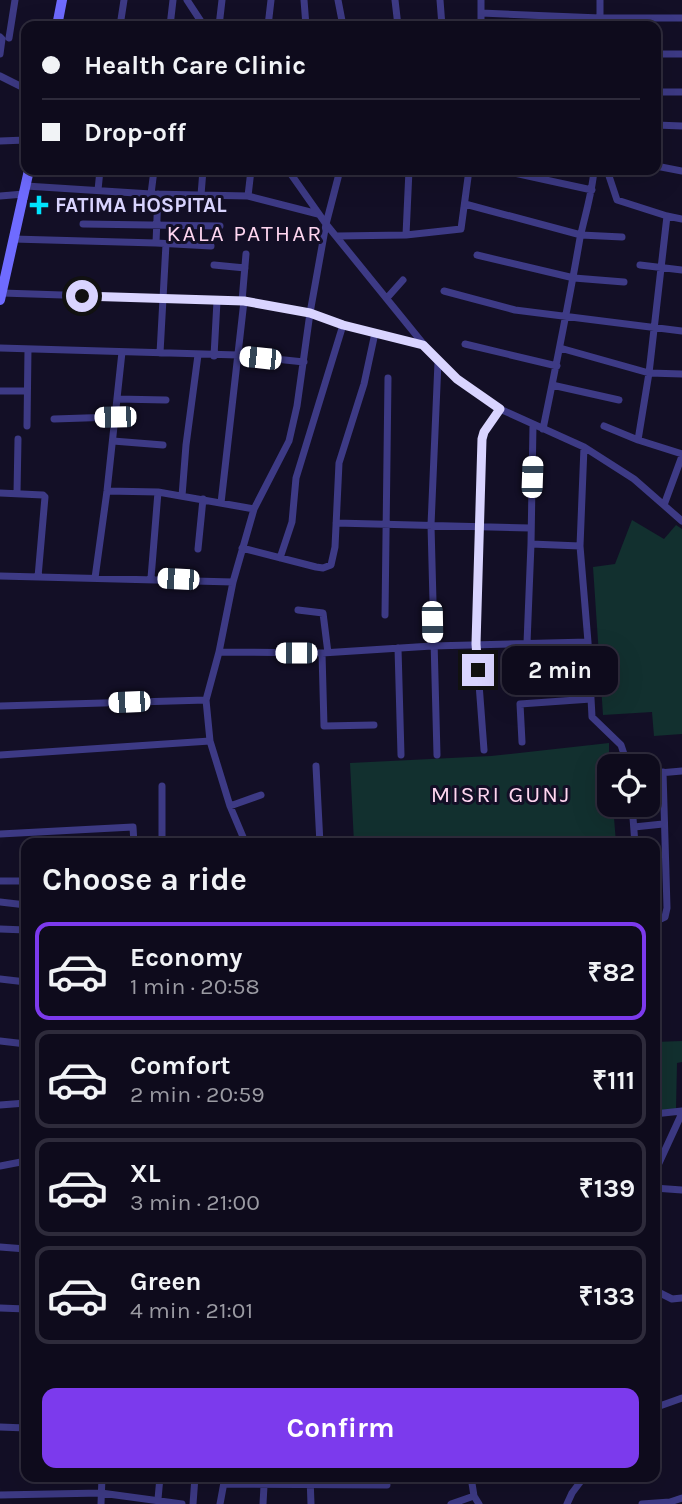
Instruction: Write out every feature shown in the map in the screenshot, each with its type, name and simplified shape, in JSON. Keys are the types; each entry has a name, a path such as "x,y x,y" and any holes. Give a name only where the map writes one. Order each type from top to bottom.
{"main road":[{"path":"58,21 62,0"},
{"path":"1,296 28,175"}],"street":[{"path":"9,38 15,0"},
{"path":"121,21 124,0"},
{"path":"171,21 173,0"},
{"path":"187,0 201,21"},
{"path":"220,21 222,0"},
{"path":"269,21 271,0"},
{"path":"304,0 306,21"},
{"path":"338,0 342,21"},
{"path":"395,0 397,21"},
{"path":"440,0 442,21"},
{"path":"481,0 481,21"},
{"path":"600,0 600,21"},
{"path":"481,13 587,21"},
{"path":"620,21 682,18"},
{"path":"0,37 0,54"},
{"path":"661,54 682,54"},
{"path":"0,76 21,86"},
{"path":"661,92 682,92"},
{"path":"661,125 682,126"},
{"path":"0,141 21,140"},
{"path":"661,167 682,171"},
{"path":"98,190 100,175"},
{"path":"154,175 156,243"},
{"path":"201,195 203,175"},
{"path":"248,196 250,175"},
{"path":"293,175 318,214 423,345 457,379 500,409 584,447 634,479 682,521"},
{"path":"244,838 230,806 210,741 206,699 233,582 254,509 289,441 326,224 339,175"},
{"path":"406,235 409,175"},
{"path":"337,236 406,235 461,229 468,175"},
{"path":"523,175 592,190"},
{"path":"543,429 594,175"},
{"path":"609,175 617,200 682,219"},
{"path":"0,196 25,190 248,196 318,214"},
{"path":"465,204 581,235 622,237"},
{"path":"638,440 649,373 667,216"},
{"path":"83,224 220,226"},
{"path":"13,239 211,246"},
{"path":"160,354 166,244"},
{"path":"221,503 238,355 246,254"},
{"path":"477,255 574,278 624,282"},
{"path":"215,265 245,268"},
{"path":"640,265 682,270"},
{"path":"387,298 403,280"},
{"path":"444,291 514,310 682,331"},
{"path":"1,296 243,301 310,313 343,325 423,345"},
{"path":"214,356 217,301"},
{"path":"280,558 292,522 296,478 343,325"},
{"path":"242,548 316,567 328,567 333,561 340,463 364,384 375,333"},
{"path":"465,344 556,366"},
{"path":"0,348 238,355 304,362"},
{"path":"560,348 649,373 682,374"},
{"path":"27,426 28,349"},
{"path":"95,578 122,352"},
{"path":"182,496 198,355"},
{"path":"437,755 430,525 438,362"},
{"path":"385,615 384,524 388,377"},
{"path":"552,385 619,400"},
{"path":"0,391 26,391"},
{"path":"117,399 166,400"},
{"path":"484,750 476,644 482,439 500,409"},
{"path":"54,419 115,417"},
{"path":"527,643 533,425"},
{"path":"604,426 682,455 664,505"},
{"path":"17,493 18,439"},
{"path":"113,441 163,445"},
{"path":"584,447 580,546 592,718 621,745 624,754"},
{"path":"107,491 158,492 254,509"},
{"path":"151,578 158,492"},
{"path":"0,493 45,497 38,577"},
{"path":"198,550 203,499"},
{"path":"335,523 530,528"},
{"path":"531,544 580,546"},
{"path":"0,576 233,582"},
{"path":"298,610 323,613 324,726 374,725"},
{"path":"219,652 325,653 476,644 588,642"},
{"path":"398,648 401,755"},
{"path":"0,706 206,699"},
{"path":"522,742 520,704 592,699"},
{"path":"0,755 210,741"},
{"path":"316,766 320,838"},
{"path":"660,772 682,771"},
{"path":"660,919 665,917 667,908 663,772"},
{"path":"162,786 162,838"},
{"path":"230,806 261,795"},
{"path":"633,817 635,838"},
{"path":"634,827 663,824"},
{"path":"0,834 134,827 134,838"},
{"path":"0,881 21,881"},
{"path":"0,902 21,904"},
{"path":"0,929 21,930"},
{"path":"0,979 21,981"},
{"path":"0,1041 21,1043"},
{"path":"0,1105 21,1103"},
{"path":"660,1114 682,1112 660,1161"},
{"path":"0,1166 21,1162"},
{"path":"660,1188 682,1190"},
{"path":"0,1247 21,1249"},
{"path":"660,1293 672,1299 682,1298"},
{"path":"0,1308 21,1309"},
{"path":"660,1406 682,1398"},
{"path":"0,1427 21,1428"},
{"path":"101,1504 102,1482"},
{"path":"158,1499 160,1482"},
{"path":"193,1504 195,1482"},
{"path":"220,1504 224,1482"},
{"path":"232,1482 264,1486 387,1485"},
{"path":"310,1482 311,1504"},
{"path":"451,1504 476,1500 472,1482"},
{"path":"567,1504 580,1482"},
{"path":"263,1504 264,1486"},
{"path":"0,1495 101,1493 182,1504"},
{"path":"642,1504 670,1503 682,1498"}],"green space":[{"path":"632,520 664,539 676,525 682,529 682,734 654,736 652,712 603,715 593,567 615,564"},
{"path":"609,743 609,754 597,754 597,817 614,817 616,838 354,838 350,763 491,756"},
{"path":"682,1041 682,1062 677,1063 676,1109 660,1111 660,1042"}],"place":[{"name":"FATIMA HOSPITAL","path":"39,205"}],"district":[{"name":"KALA PATHAR","path":"245,233"},
{"name":"MISRI GUNJ","path":"501,794"}],"route":[{"path":"82,296 244,301 310,313 343,325 423,345 457,379 500,409 482,439 476,644 478,670"}]}
